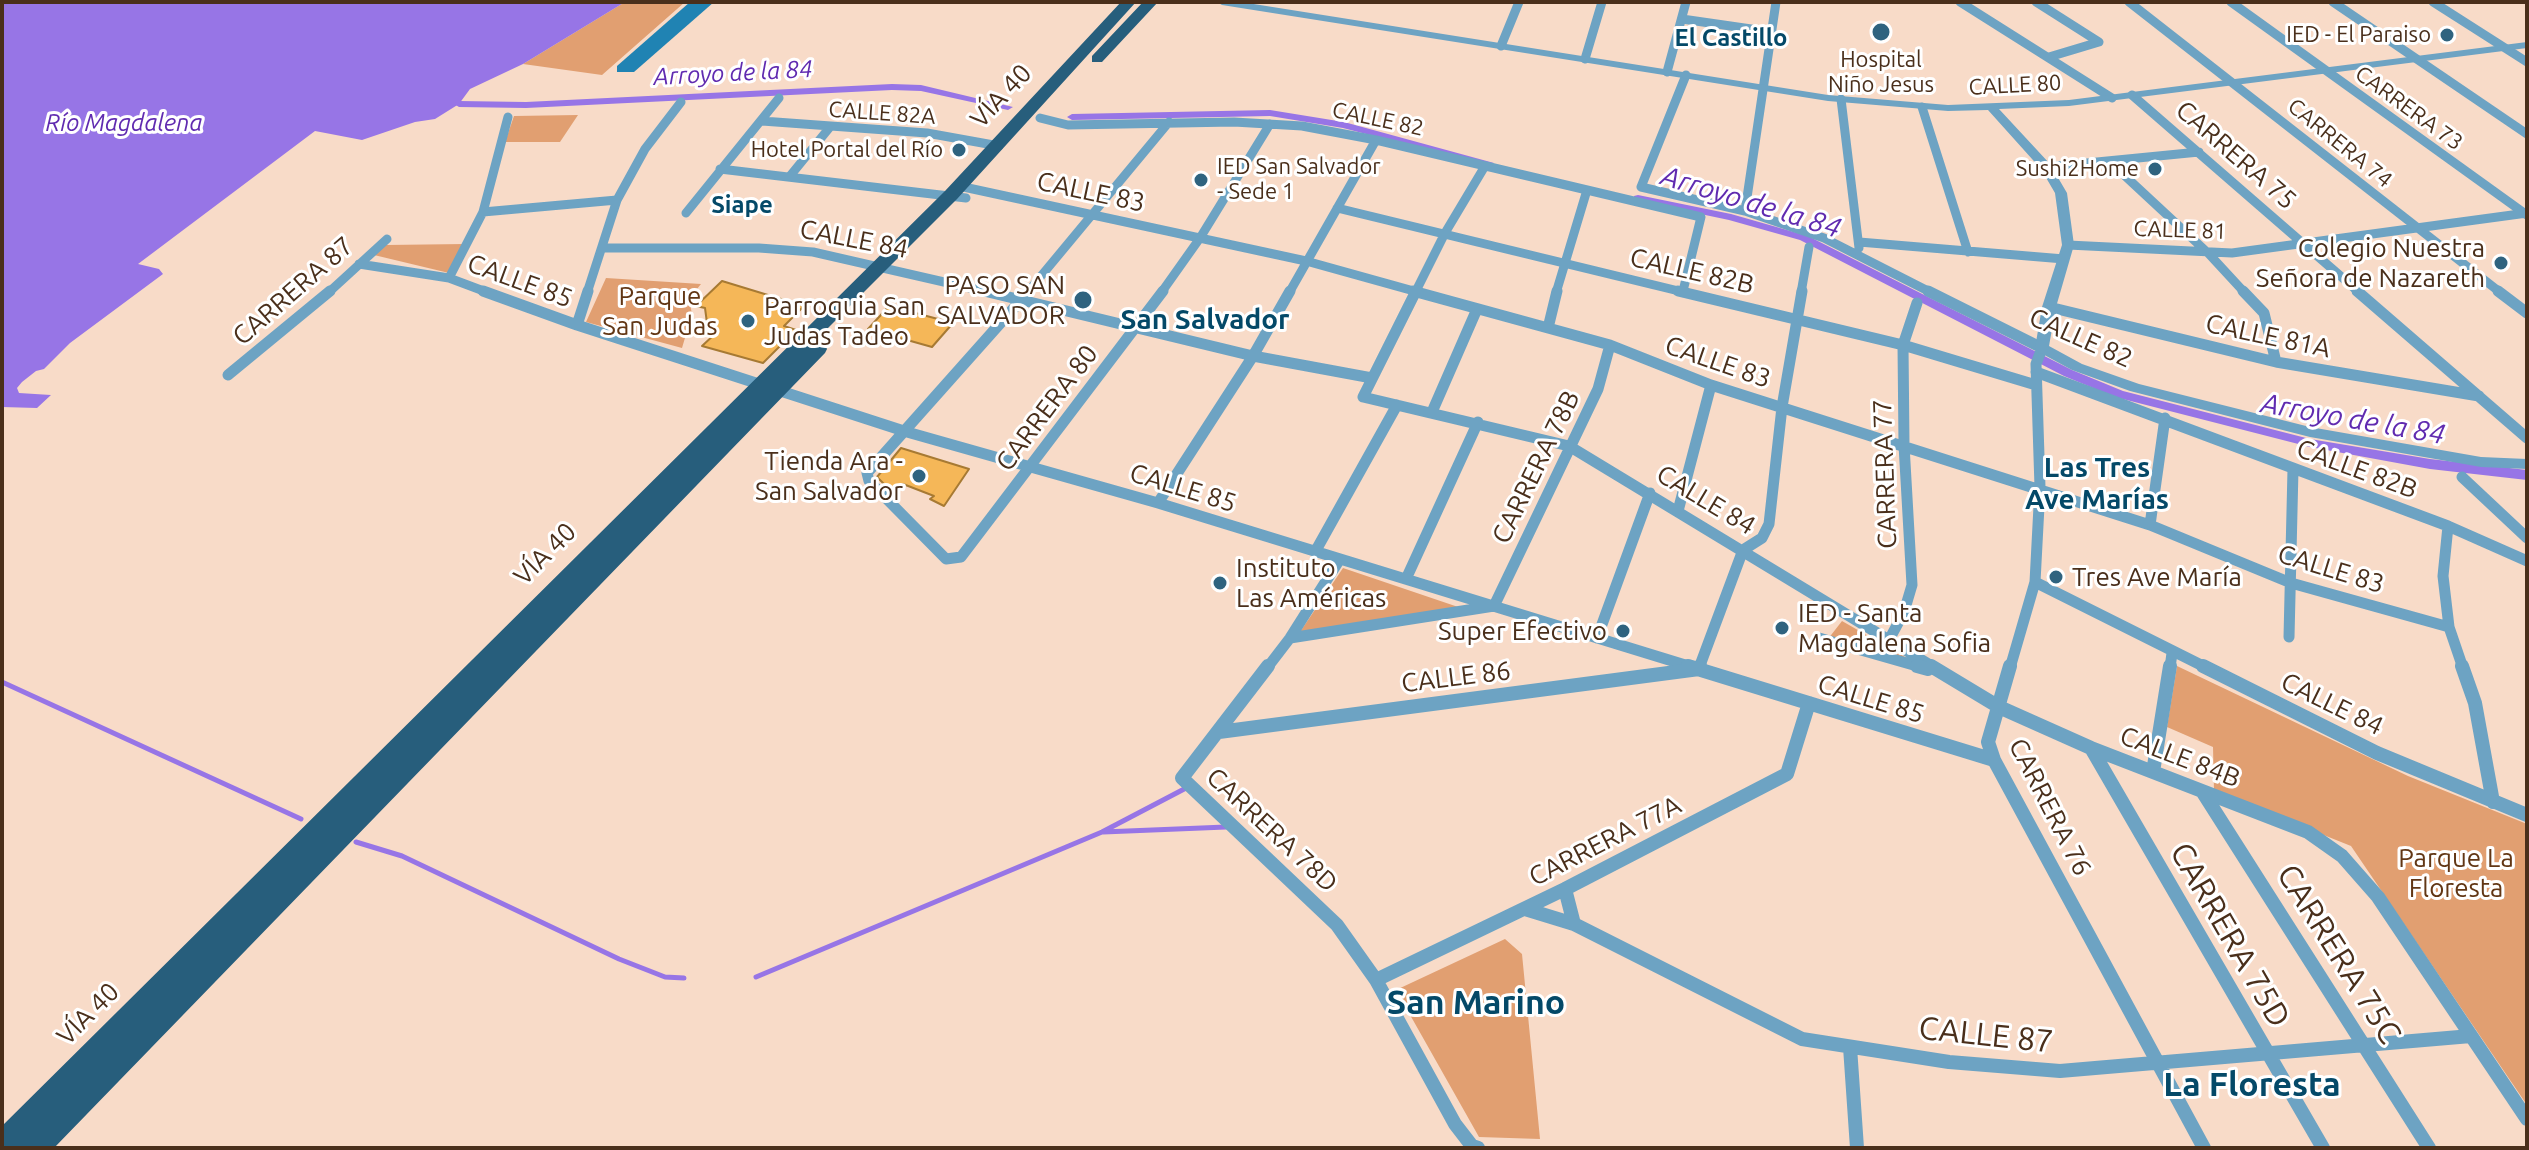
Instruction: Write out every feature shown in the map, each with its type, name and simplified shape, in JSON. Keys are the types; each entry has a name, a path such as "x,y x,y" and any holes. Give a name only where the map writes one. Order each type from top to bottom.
{"highway":[{"name":"VÍA 40","path":"962,192 999,146 1129,2"},
{"name":"VÍA 40","path":"33,1148 769,388 962,192 1040,118 1151,2"},
{"name":"VÍA 40","path":"2,1147 447,697 769,388"}],"main road":[{"path":"697,2 621,69 630,69 708,2"}],"street":[{"name":"CALLE 80","path":"1222,2 1841,99 1922,107 1992,108 2112,98 2527,45"},
{"path":"1501,46 1519,2"},
{"path":"1585,59 1602,2"},
{"path":"1667,72 1686,2"},
{"path":"1745,211 1776,2"},
{"path":"1960,2 2112,98"},
{"path":"2036,2 2098,39 2099,43 2049,57"},
{"name":"CARRERA 74","path":"2129,2 2527,313"},
{"name":"CARRERA 73","path":"2231,2 2526,214"},
{"path":"2333,2 2527,134"},
{"path":"2433,2 2527,62"},
{"path":"1682,19 1772,32"},
{"name":"CALLE 82","path":"1686,75 1640,183 1645,189 1745,211 1824,238 2041,350 2135,388 2310,432 2465,459 2527,464"},
{"name":"CARRERA 75","path":"2132,95 2527,438"},
{"path":"686,213 779,98"},
{"path":"1841,99 1860,255"},
{"path":"577,325 617,200 645,149 681,102"},
{"path":"1922,107 1968,252"},
{"name":"CARRERA 76","path":"1992,108 2046,167 2061,193 2068,245 2049,307 2036,374 2040,487 2035,582 1988,742 1994,760 2204,1148"},
{"path":"449,278 483,212 508,117"},
{"name":"CALLE 82","path":"1040,118 1068,125 1169,122 1302,126 1376,140 1701,217 1683,291"},
{"name":"CALLE 82A","path":"762,121 927,133 999,146"},
{"path":"907,432 1093,216 1169,122"},
{"name":"CARRERA 80","path":"907,432 867,476 946,559 961,557 1135,330 1200,238 1270,124"},
{"path":"790,176 830,127"},
{"path":"1158,503 1253,356 1376,140"},
{"path":"2046,167 2199,152"},
{"path":"2110,162 2209,254 2264,313 2276,362"},
{"path":"1372,378 1445,233 1485,166"},
{"name":"CALLE 83","path":"720,169 962,192 1306,261 1610,345 1711,385 2040,487 2150,525 2291,583 2449,627"},
{"path":"1548,328 1563,263 1587,190"},
{"path":"483,212 617,200"},
{"name":"CALLE 82B","path":"1337,208 1903,345 2036,374 2165,418 2448,526 2527,561"},
{"name":"CALLE 81","path":"2068,245 2209,254 2526,214"},
{"name":"CARRERA 87","path":"228,375 300,318 387,239"},
{"path":"1859,242 2064,259"},
{"path":"1699,669 1743,550 1762,538 1769,524 1782,407 1809,247"},
{"name":"CALLE 84","path":"604,248 759,248 813,252 1135,330 1372,378 1363,397 1569,446 1999,707"},
{"name":"CALLE 85","path":"359,264 449,278 577,325 907,432 1158,503 1994,760"},
{"name":"CARRERA 77","path":"1889,640 1904,612 1912,585 1904,445 1903,345 1917,303"},
{"name":"CALLE 81A","path":"2049,307 2276,362 2479,396"},
{"path":"1432,412 1477,309"},
{"name":"CARRERA 78B","path":"1494,606 1598,389 1610,345"},
{"path":"1678,511 1711,385"},
{"path":"1315,552 1397,405"},
{"path":"2150,525 2165,418"},
{"path":"1406,579 1478,422"},
{"path":"2289,637 2293,469"},
{"path":"2462,477 2527,538"},
{"path":"1597,638 1650,493"},
{"path":"2448,526 2443,576 2449,627 2475,703 2493,802"},
{"name":"CARRERA 78D","path":"1340,559 1290,638 1182,778 1337,925 1376,980 1455,1124 1475,1147"},
{"name":"CALLE 84","path":"2035,582 2377,753 2527,815"},
{"path":"1290,638 1494,606"},
{"path":"1819,638 1946,675"},
{"path":"2153,772 2172,653"},
{"name":"CALLE 86","path":"1219,732 1699,669"},
{"name":"CARRERA 77A","path":"1376,980 1565,889 1787,774 1809,703"},
{"name":"CALLE 84B","path":"1999,707 2091,748 2308,832 2342,856 2378,897 2527,1119"},
{"name":"CARRERA 75D","path":"2091,748 2323,1148"},
{"name":"CARRERA 75C","path":"2202,791 2429,1148"},
{"path":"1565,889 1574,924"},
{"name":"CALLE 87","path":"1525,909 1574,924 1802,1039 1949,1062 2060,1071 2471,1036"},
{"path":"1850,1047 1857,1148"}],"green space":[{"path":"625,2 685,2 602,75 523,64"},
{"path":"578,115 560,142 505,142 514,116"},
{"path":"465,244 449,273 374,255 386,245"},
{"name":"Parque San Judas","path":"606,278 701,284 689,299 692,314 682,348 586,322"},
{"path":"1343,568 1467,610 1300,632"},
{"path":"1842,621 1919,665 1828,639"},
{"name":"Parque La Floresta","path":"2177,666 2408,776 2527,824 2527,1105 2351,846 2214,791 2213,747 2167,727"},
{"path":"1505,939 1522,954 1540,1139 1479,1137 1396,990"}],"water":[{"name":"Río Magdalena","path":"2,2 625,2 523,64 470,89 459,104 435,119 415,122 362,140 315,131 138,264 159,269 163,274 70,343 44,369 36,371 17,388 19,393 51,395 37,408 2,407"}],"building":[{"name":"Parroquia San Judas Tadeo","path":"722,281 804,306 784,326 796,330 763,363 702,346 716,333 702,329 707,323 705,308 696,306"},
{"path":"889,306 953,323 932,347 868,329"},
{"name":"Tienda Ara - San Salvador","path":"901,448 969,469 944,506 930,499 934,496 903,484 892,492 877,477"}],"waterway":[{"name":"Arroyo de la 84","path":"459,104 526,105 892,87 921,88 1008,107"},
{"name":"Arroyo de la 84","path":"1072,117 1270,113 1344,125 1489,163"},
{"name":"Arroyo de la 84","path":"1638,198 1731,217 1804,238 2068,373 2119,394 2310,443 2430,464 2527,475"},
{"path":"2,682 301,819"},
{"path":"756,977 1102,832 1188,787"},
{"path":"1103,832 1226,827"},
{"path":"356,842 402,856 619,959 665,977 684,978"}],"place":[{"name":"Hospital Niño Jesus","path":"1881,32"},
{"name":"IED - El Paraiso","path":"2447,35"},
{"name":"Hotel Portal del Río","path":"959,150"},
{"name":"Sushi2Home","path":"2155,169"},
{"name":"IED San Salvador - Sede 1","path":"1201,180"},
{"name":"Colegio Nuestra Señora de Nazareth","path":"2501,263"},
{"name":"PASO SAN SALVADOR","path":"1083,300"},
{"name":"Parroquia San Judas Tadeo","path":"748,321"},
{"name":"Tienda Ara - San Salvador","path":"919,476"},
{"name":"Tres Ave María","path":"2056,577"},
{"name":"Instituto Las Américas","path":"1220,583"},
{"name":"IED - Santa Magdalena Sofia","path":"1782,628"},
{"name":"Super Efectivo","path":"1623,631"}],"district":[{"name":"El Castillo","path":"1731,38"},
{"name":"Siape","path":"742,205"},
{"name":"San Salvador","path":"1205,320"},
{"name":"Las Tres Ave Marías","path":"2097,484"},
{"name":"San Marino","path":"1476,1003"},
{"name":"La Floresta","path":"2252,1085"}]}
